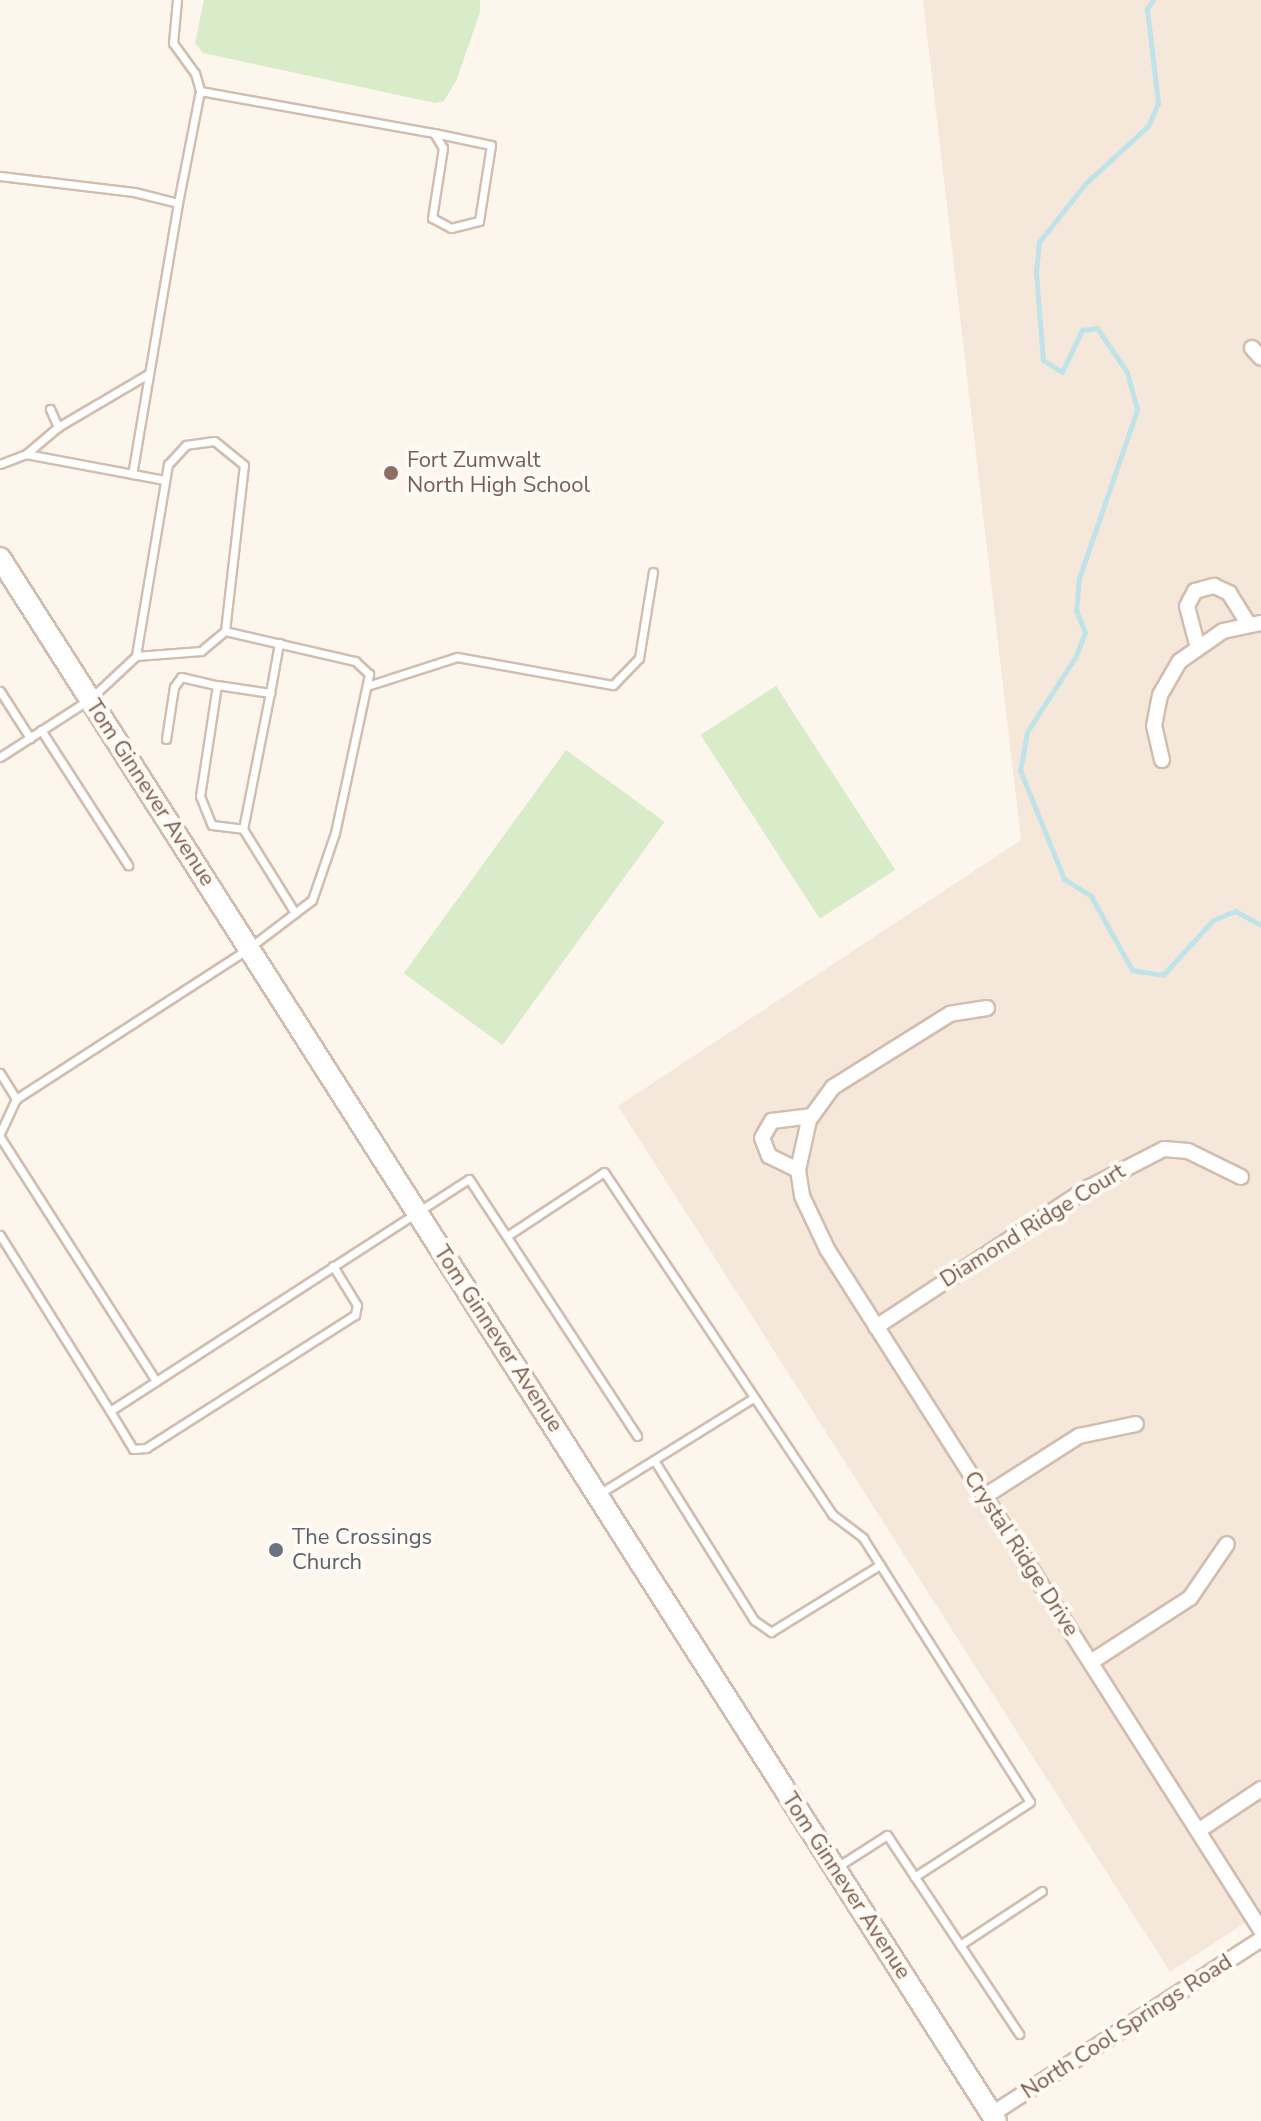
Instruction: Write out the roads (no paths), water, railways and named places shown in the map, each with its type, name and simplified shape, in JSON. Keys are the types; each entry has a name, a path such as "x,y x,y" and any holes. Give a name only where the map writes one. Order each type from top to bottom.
{"main road":[{"name":"Tom Ginnever Avenue","path":"0,558 994,2118"}],"street":[{"path":"1162,760 1154,726 1160,695 1180,661 1223,631 1255,624 1229,593 1214,586 1195,591 1187,606 1198,648"},
{"name":"Crystal Ridge Drive","path":"987,1008 950,1014 897,1043 833,1087 812,1116 798,1170 802,1196 827,1249 1261,1930"},
{"path":"798,1170 769,1156 762,1138 772,1121 812,1116"},
{"name":"Diamond Ridge Court","path":"876,1327 1088,1188 1164,1149 1188,1151 1241,1177"},
{"path":"985,1496 1079,1436 1136,1424"},
{"path":"1091,1662 1190,1598 1227,1544"},
{"path":"1198,1831 1261,1789"},
{"name":"North Cool Springs Road","path":"994,2118 1261,1939"}],"lane":[{"path":"132,474 200,91 195,73 173,43 177,0"},
{"path":"200,91 434,133 491,145 479,221 451,228 432,218 443,148 434,133"},
{"path":"0,176 134,192 178,203"},
{"path":"0,464 26,454 58,427 148,374"},
{"path":"50,409 58,427"},
{"path":"0,757 90,699 136,656 168,464 186,445 214,441 244,465 225,631 201,651 136,656"},
{"path":"26,454 165,480"},
{"path":"367,686 457,657 613,685 639,658 653,572"},
{"path":"156,1381 0,1135 16,1099 249,948 312,900 335,833 369,674 355,661 225,631"},
{"path":"279,643 243,829 295,913"},
{"path":"166,739 174,687 181,677 270,693"},
{"path":"217,685 200,796 212,825 243,829"},
{"path":"0,691 30,738"},
{"path":"41,730 128,865"},
{"path":"0,1073 16,1099"},
{"path":"507,1236 604,1172 833,1515 863,1538 1030,1802 914,1877"},
{"path":"110,1411 469,1179 637,1436"},
{"path":"0,1235 133,1449 146,1448 355,1315 357,1305 333,1266"},
{"path":"597,1495 753,1398"},
{"path":"654,1460 754,1620 771,1632 880,1565"},
{"path":"835,1868 887,1835 1019,2034"},
{"path":"960,1945 1042,1891"}],"waterway":[{"path":"1153,0 1147,9 1158,103 1148,126 1085,184 1039,242 1036,273 1043,360 1062,372 1082,330 1097,328 1127,372 1137,410 1079,578 1076,610 1085,632 1076,656 1027,732 1020,770 1064,879 1091,896 1132,970 1163,975 1213,920 1235,911 1261,925"}],"place":[{"name":"Fort Zumwalt North High School","path":"391,473"},
{"name":"The Crossings Church","path":"276,1550"}]}
